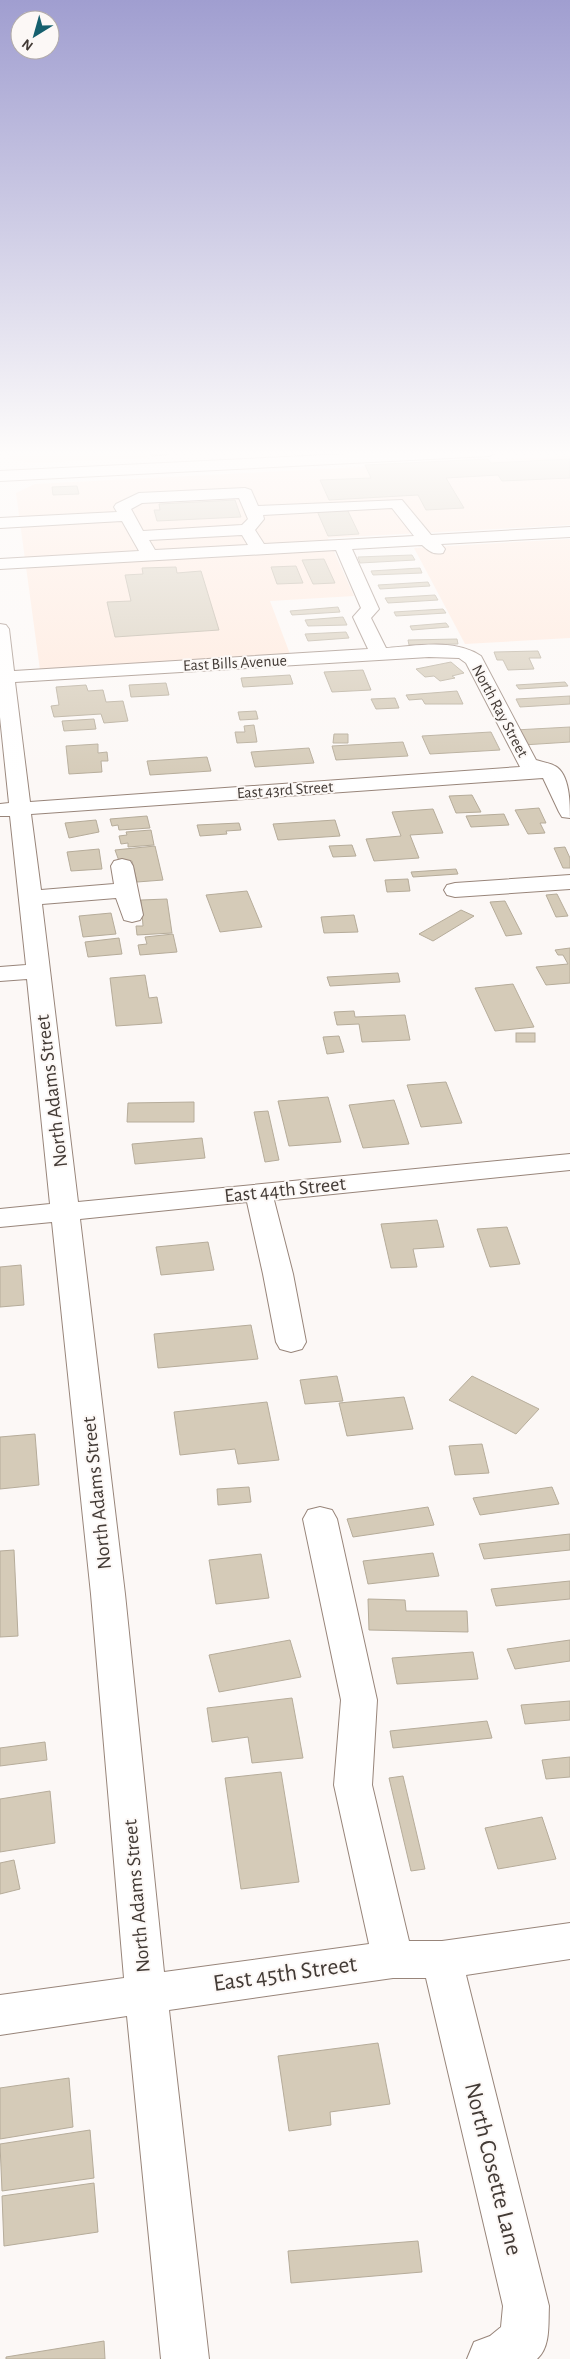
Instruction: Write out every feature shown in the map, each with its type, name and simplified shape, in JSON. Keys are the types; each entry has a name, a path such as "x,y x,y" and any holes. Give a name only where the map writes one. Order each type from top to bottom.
{"street":[{"path":"0,564 55,561"},
{"path":"349,561 370,609 362,617 379,654"},
{"name":"North Adams Street","path":"0,629 10,810 30,898 66,1212 185,2359"},
{"name":"East Bills Avenue","path":"3,666 429,651 464,653"},
{"name":"North Ray Street","path":"464,653 474,660 528,764 560,771 570,812"},
{"name":"East 43rd Street","path":"10,810 560,771"},
{"path":"122,866 132,915"},
{"path":"455,890 570,882"},
{"path":"30,898 126,890"},
{"path":"0,974 38,971"},
{"name":"East 44th Street","path":"0,1218 570,1162"},
{"path":"258,1192 278,1274 291,1342"},
{"path":"320,1519 359,1700 353,1785 393,1959"},
{"name":"East 45th Street","path":"0,2015 393,1959 442,1960 570,1941"},
{"name":"North Cosette Lane","path":"442,1960 526,2306 524,2339 501,2357 491,2359"}],"shaded area":[{"path":"25,561 338,561 354,596 270,601 290,654 40,670"},
{"path":"421,561 570,561 570,638 465,644"}],"building":[{"path":"302,561 325,561 335,583 313,584"},
{"path":"359,561 395,561 360,563"},
{"path":"296,566 303,583 277,584 271,567"},
{"path":"176,567 177,573 201,571 219,630 115,637 107,602 131,601 125,575 143,574 142,568"},
{"path":"420,568 422,573 373,575 371,571"},
{"path":"428,582 430,586 380,589 378,585"},
{"path":"435,595 438,600 388,603 385,598"},
{"path":"338,607 340,612 292,615 290,611"},
{"path":"443,609 446,613 396,616 394,612"},
{"path":"343,617 347,625 308,626 305,620"},
{"path":"446,623 449,627 412,630 410,626"},
{"path":"346,632 349,638 308,641 305,634"},
{"path":"457,639 458,644 409,645 408,640"},
{"path":"538,651 541,658 529,658 534,669 508,670 503,660 497,660 494,652"},
{"path":"451,662 464,673 452,676 455,678 440,681 434,676 425,677 416,669"},
{"path":"363,670 371,690 332,692 324,672"},
{"path":"290,675 293,684 243,687 241,678"},
{"path":"565,682 568,686 519,689 516,685"},
{"path":"166,683 169,695 131,697 129,685"},
{"path":"86,685 88,691 103,690 106,702 123,701 128,721 104,723 101,714 54,717 51,706 59,705 56,687"},
{"path":"457,691 463,704 425,704 422,699 409,700 406,695"},
{"path":"570,696 570,704 520,707 516,699"},
{"path":"395,698 399,708 376,709 371,699"},
{"path":"256,711 258,719 240,720 238,712"},
{"path":"94,719 96,729 64,731 62,721"},
{"path":"254,725 257,742 237,743 235,732 245,732 244,726"},
{"path":"570,727 570,742 523,745 515,730"},
{"path":"491,732 500,750 430,754 422,736"},
{"path":"334,734 348,734 348,743 333,743"},
{"path":"403,742 408,756 336,760 332,746"},
{"path":"98,744 98,753 107,752 108,761 101,761 102,772 69,774 66,746"},
{"path":"309,748 314,763 255,767 251,752"},
{"path":"207,757 211,771 150,775 147,761"},
{"path":"472,795 481,812 456,813 449,796"},
{"path":"539,808 546,823 540,823 545,833 528,834 515,810"},
{"path":"433,809 443,833 410,835 419,858 374,861 366,839 401,836 392,812"},
{"path":"504,814 509,825 471,827 466,816"},
{"path":"147,816 150,828 119,830 118,825 112,826 110,819"},
{"path":"96,820 99,832 69,838 65,823"},
{"path":"335,820 340,836 278,840 273,824"},
{"path":"239,823 241,830 226,831 227,834 200,836 197,825"},
{"path":"151,830 154,845 128,847 128,843 121,844 119,836 127,835 126,832"},
{"path":"352,845 356,856 333,857 329,846"},
{"path":"155,846 163,880 137,882 132,861 119,861 115,850"},
{"path":"565,847 570,858 570,868 563,868 554,848"},
{"path":"99,849 102,869 71,871 67,852"},
{"path":"456,869 458,874 413,877 411,872"},
{"path":"408,879 410,891 387,892 385,880"},
{"path":"247,891 262,927 220,932 206,895"},
{"path":"557,894 568,916 556,917 546,895"},
{"path":"167,899 172,933 137,935 136,926 143,926 141,900"},
{"path":"505,901 522,934 506,936 490,902"},
{"path":"461,910 474,916 433,941 419,934"},
{"path":"111,913 116,934 83,937 79,916"},
{"path":"354,915 358,932 324,933 321,917"},
{"path":"173,934 177,952 140,955 138,945 147,944 145,937"},
{"path":"119,938 122,954 88,957 85,942"},
{"path":"570,948 570,983 546,985 536,967 568,964 563,955 558,955 555,950"},
{"path":"398,973 400,982 330,986 327,977"},
{"path":"145,975 149,998 157,997 162,1023 116,1026 110,978"},
{"path":"513,984 534,1027 495,1031 475,988"},
{"path":"354,1011 355,1017 405,1015 410,1040 362,1042 359,1024 337,1025 334,1012"},
{"path":"516,1033 535,1033 535,1042 516,1042"},
{"path":"339,1036 344,1052 327,1054 323,1037"},
{"path":"446,1082 462,1123 421,1127 407,1085"},
{"path":"328,1097 341,1142 289,1146 278,1101"},
{"path":"394,1100 409,1144 363,1148 349,1105"},
{"path":"194,1102 194,1122 127,1122 128,1103"},
{"path":"268,1111 279,1160 265,1162 254,1112"},
{"path":"202,1138 205,1158 135,1164 132,1144"},
{"path":"437,1220 444,1247 413,1249 417,1267 391,1268 381,1224"},
{"path":"507,1227 520,1264 490,1267 477,1229"},
{"path":"208,1242 214,1270 161,1275 156,1247"},
{"path":"21,1265 24,1305 0,1307 0,1267"},
{"path":"251,1325 258,1359 158,1368 154,1334"},
{"path":"337,1376 343,1401 305,1404 300,1380"},
{"path":"472,1376 539,1409 516,1434 449,1400"},
{"path":"404,1397 413,1429 347,1436 339,1403"},
{"path":"267,1402 279,1460 238,1464 235,1449 180,1455 174,1412"},
{"path":"35,1434 39,1485 0,1489 0,1437"},
{"path":"482,1444 489,1473 455,1475 449,1446"},
{"path":"249,1487 251,1502 218,1505 217,1489"},
{"path":"552,1487 559,1504 480,1515 473,1498"},
{"path":"428,1507 434,1525 353,1537 347,1519"},
{"path":"570,1534 570,1550 484,1559 479,1544"},
{"path":"14,1550 18,1636 0,1637 0,1551"},
{"path":"433,1553 439,1576 368,1584 363,1561"},
{"path":"261,1554 269,1598 216,1604 209,1560"},
{"path":"570,1581 570,1599 496,1606 491,1589"},
{"path":"368,1599 405,1600 406,1611 467,1611 468,1632 369,1630"},
{"path":"290,1640 301,1677 219,1692 209,1655"},
{"path":"570,1640 570,1661 515,1669 507,1649"},
{"path":"473,1652 478,1679 397,1684 392,1658"},
{"path":"292,1698 303,1758 252,1763 248,1737 212,1742 207,1708"},
{"path":"570,1701 570,1720 525,1724 521,1705"},
{"path":"487,1721 492,1738 393,1748 390,1731"},
{"path":"45,1742 47,1760 0,1766 0,1748"},
{"path":"570,1757 570,1777 546,1779 542,1760"},
{"path":"281,1772 299,1882 241,1889 225,1778"},
{"path":"403,1776 425,1869 411,1871 389,1778"},
{"path":"50,1791 55,1843 0,1852 0,1799"},
{"path":"542,1817 556,1859 498,1869 485,1828"},
{"path":"14,1860 20,1889 0,1894 0,1863"},
{"path":"378,2043 390,2104 330,2112 331,2125 289,2131 278,2056"},
{"path":"69,2078 73,2127 0,2139 0,2088"},
{"path":"90,2130 94,2178 2,2191 0,2144"},
{"path":"94,2183 98,2232 4,2246 2,2196"},
{"path":"418,2241 422,2272 291,2283 288,2251"},
{"path":"104,2341 105,2359 6,2359 6,2357"}]}
